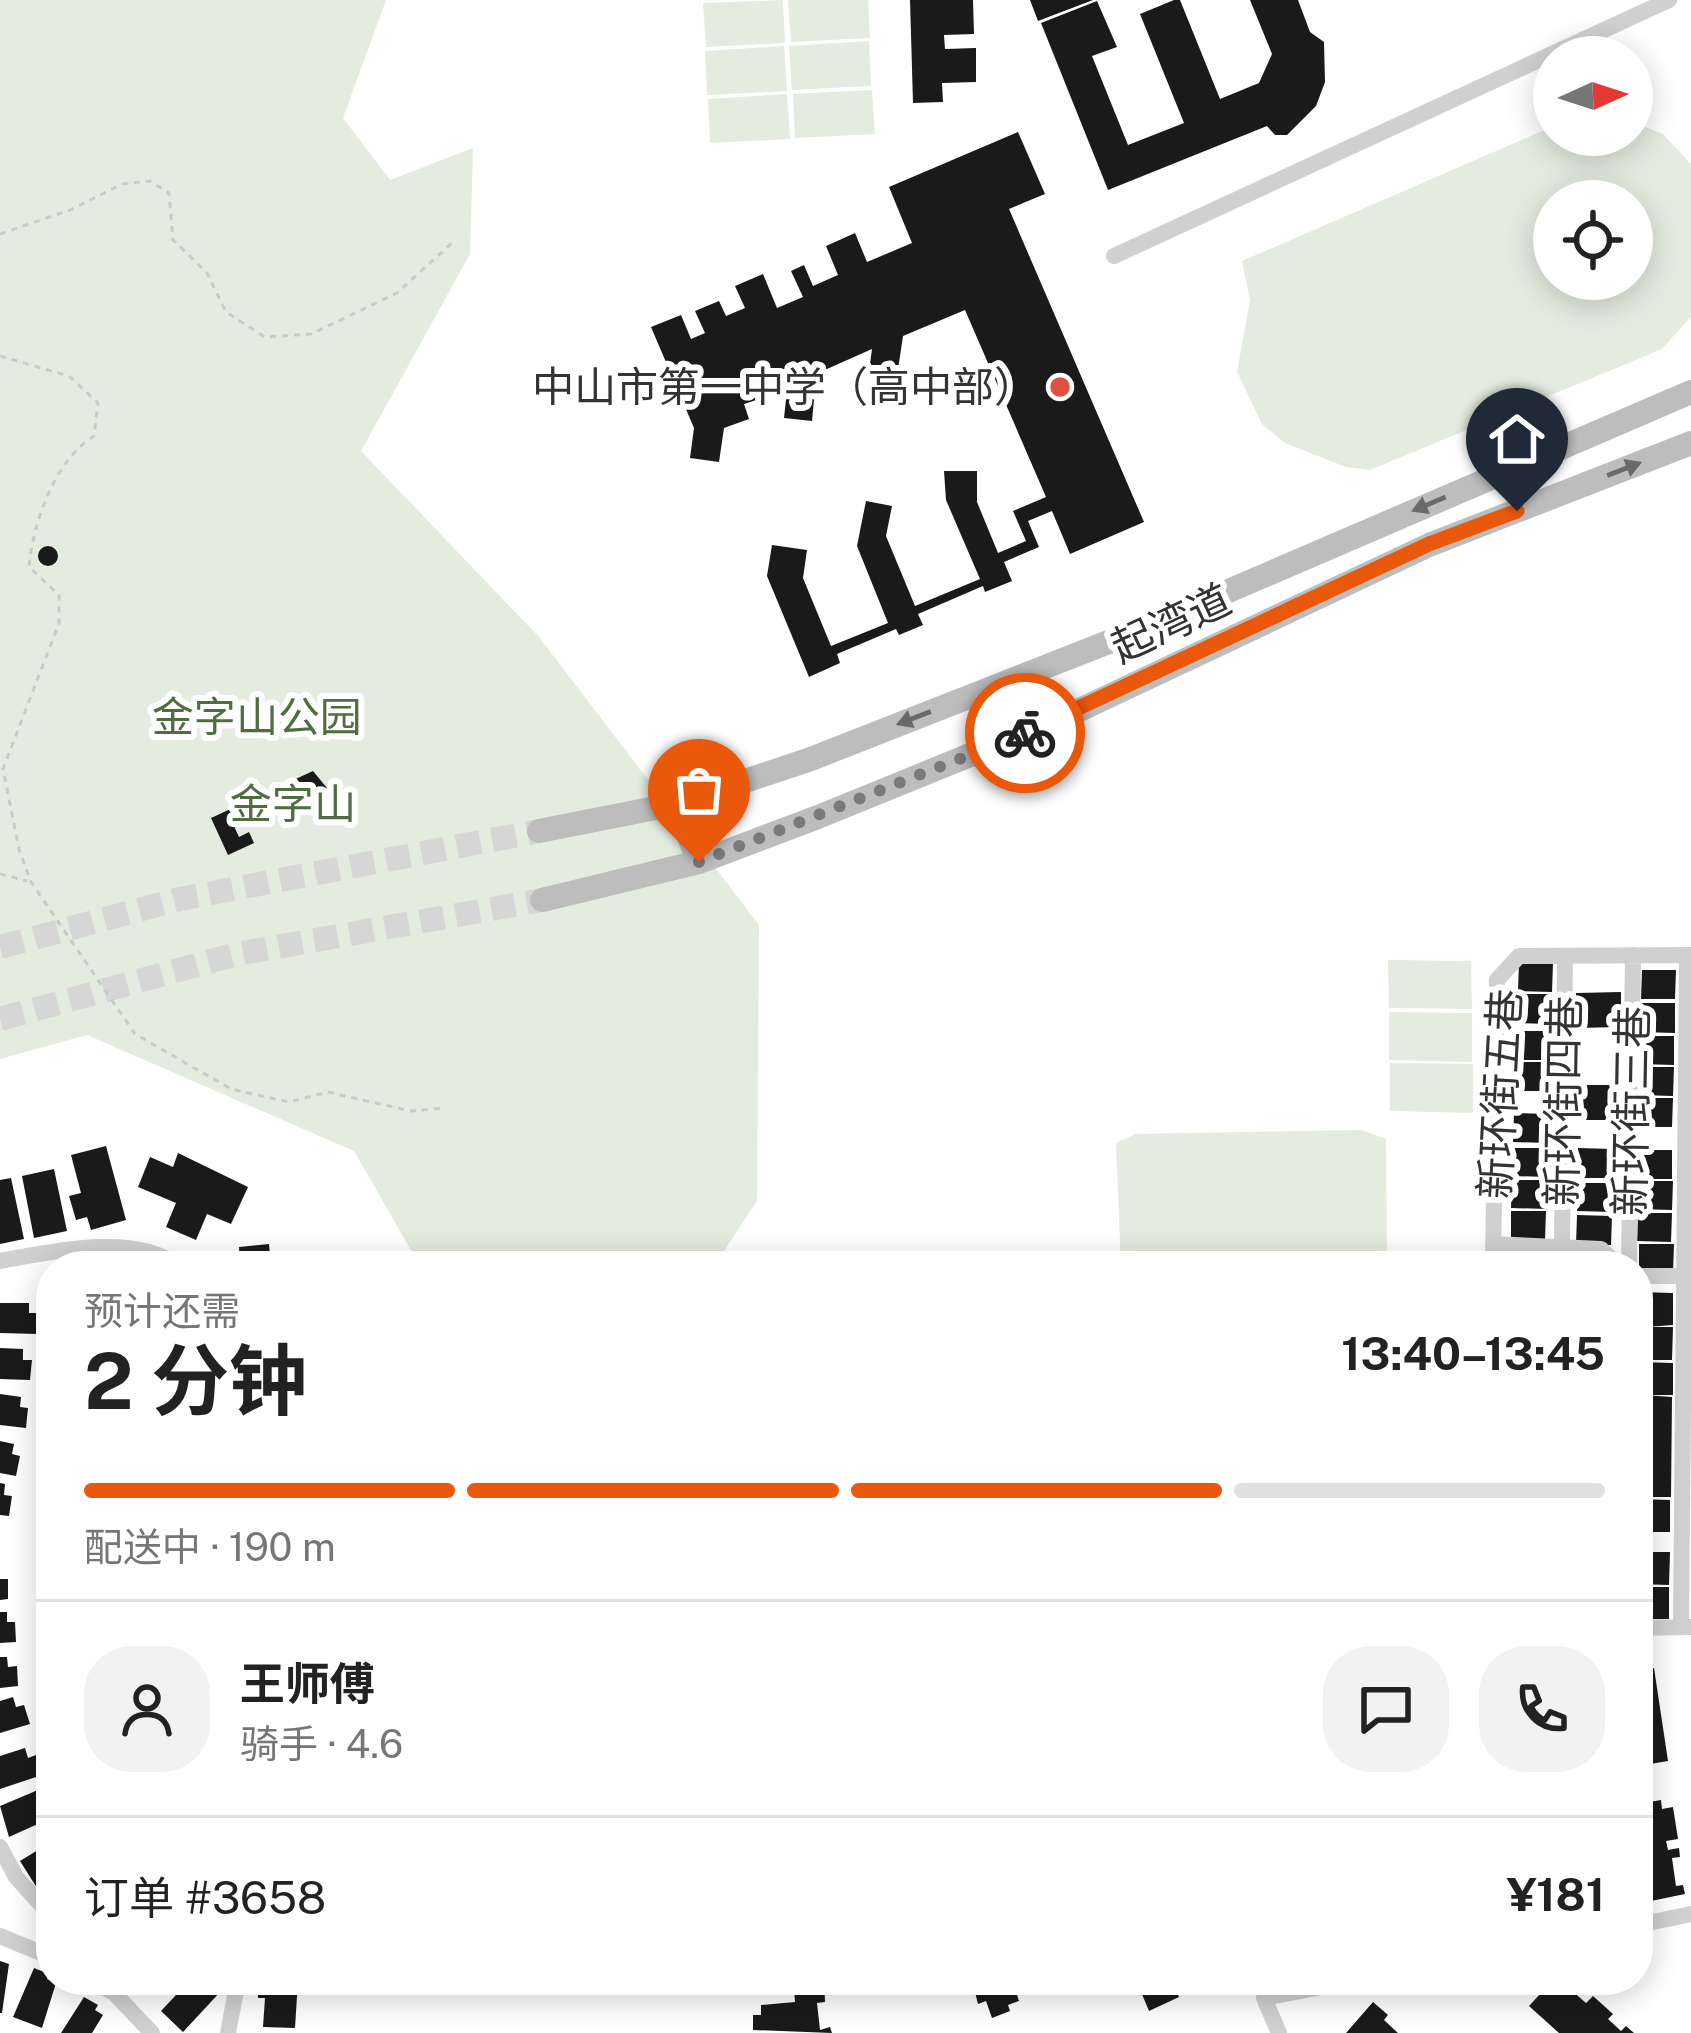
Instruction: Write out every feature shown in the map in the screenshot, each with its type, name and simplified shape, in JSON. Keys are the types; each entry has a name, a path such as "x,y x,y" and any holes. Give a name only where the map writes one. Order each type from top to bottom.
{"main road":[{"name":"起湾道","path":"539,831 676,804 811,759 1124,636 1691,392"},
{"name":"起湾道","path":"542,899 699,862 1071,714 1429,544 1691,442"},
{"path":"676,804 699,862"}],"street":[{"path":"1114,256 1669,0"},
{"name":"新环街三巷","path":"1628,1251 1633,955"},
{"path":"1653,1628 1686,1627 1689,955"},
{"name":"新环街五巷","path":"1493,1251 1497,980 1519,956 1689,955"},
{"name":"新环街四巷","path":"1562,1247 1565,956"},
{"path":"1493,1244 1603,1251"},
{"path":"57,1251 80,1247 135,1251"},
{"path":"0,1261 36,1255"},
{"path":"1653,1276 1688,1276"},
{"path":"0,1847 16,1877 36,1899"},
{"path":"1653,1921 1691,1914"},
{"path":"0,1936 36,1951"},
{"path":"112,1995 152,2033"},
{"path":"228,2033 235,1995"},
{"path":"1279,2033 1264,1998 1280,1995"}],"path":[{"path":"0,233 70,210 122,184 150,181 169,194 173,240 207,272 226,312 266,337 311,334 397,293 453,242"},
{"path":"0,356 69,376 98,403 94,436 72,450 32,536 29,567 59,595 59,623 3,769 19,849 31,882 135,1034 231,1089 289,1102 328,1092 411,1111 446,1108"},
{"path":"0,874 31,882"}],"green space":[{"name":"金字山","path":"0,0 386,0 343,118 390,180 473,148 470,254 361,451 539,637 759,925 757,1201 724,1251 411,1251 354,1151 87,1035 0,1059"},
{"path":"783,0 785,43 706,47 703,3"},
{"path":"788,0 868,0 870,38 791,42"},
{"path":"869,41 871,86 792,90 789,46"},
{"path":"784,46 787,91 707,95 705,51"},
{"path":"872,90 875,134 795,138 793,94"},
{"path":"787,94 790,139 710,143 708,99"},
{"path":"1653,130 1663,134 1691,164 1691,317 1662,349 1370,470 1346,467 1285,443 1262,424 1237,372 1250,300 1242,261 1533,135 1533,156 1653,156"},
{"path":"1388,960 1471,961 1472,1009 1389,1008"},
{"path":"1389,1012 1472,1013 1472,1062 1389,1060"},
{"path":"1390,1063 1473,1064 1473,1113 1390,1111"},
{"path":"1361,1130 1386,1139 1387,1251 1120,1251 1116,1143 1136,1134"}],"building":[{"path":"910,0 973,0 974,34 944,35 945,49 976,48 976,82 942,83 943,102 913,103"},
{"path":"1030,0 1093,0 1038,21"},
{"path":"1180,0 1220,99 1259,83 1272,54 1250,0 1298,0 1310,32 1324,42 1325,82 1316,106 1287,135 1275,135 1267,126 1108,190 1041,23 1097,1 1117,47 1092,56 1128,145 1184,123 1140,14"},
{"path":"1018,132 1045,194 1009,209 1144,522 1070,554 1052,511 1028,521 1039,547 1004,562 1012,581 985,592 983,586 918,614 923,625 899,635 896,629 837,654 840,663 809,677 767,576 772,545 807,550 803,578 831,646 888,623 857,546 866,501 892,506 886,536 915,606 980,579 946,500 944,471 977,471 977,502 998,553 1026,541 1013,511 1046,497 965,310 903,336 896,383 868,379 872,349 809,377 815,389 812,421 784,418 787,390 744,404 749,419 724,428 719,462 690,458 694,428 651,327 681,315 691,339 705,333 695,311 719,301 726,316 745,308 735,286 763,274 777,308 803,297 791,271 804,265 813,286 838,275 826,246 855,233 867,262 912,243 889,187"},
{"path":"48,546 58,556 48,566 38,556"},
{"path":"313,771 327,788 251,824 248,817 233,824 239,837 249,832 254,843 228,855 211,818"},
{"path":"1519,962 1553,963 1552,992 1518,991"},
{"path":"1642,970 1676,970 1675,999 1641,999"},
{"path":"1621,992 1621,1027 1576,1028 1576,993"},
{"path":"1518,994 1552,994 1551,1024 1517,1023"},
{"path":"1641,1003 1675,1003 1675,1033 1640,1032"},
{"path":"1517,1031 1551,1031 1550,1060 1516,1060"},
{"path":"1640,1036 1674,1036 1674,1065 1639,1064"},
{"path":"1516,1062 1550,1062 1549,1091 1515,1091"},
{"path":"1639,1067 1674,1067 1673,1096 1639,1095"},
{"path":"1575,1085 1620,1085 1620,1120 1575,1120"},
{"path":"1639,1098 1673,1098 1672,1127 1638,1127"},
{"path":"1514,1113 1548,1114 1547,1143 1513,1142"},
{"path":"106,1146 126,1220 91,1230 87,1217 76,1220 69,1196 81,1193 71,1155"},
{"path":"1514,1148 1548,1148 1547,1177 1513,1176"},
{"path":"1578,1148 1613,1149 1612,1178 1578,1178"},
{"path":"1638,1150 1672,1150 1672,1179 1638,1179"},
{"path":"178,1153 248,1187 231,1224 207,1214 196,1240 166,1227 176,1203 138,1187 150,1157 173,1167"},
{"path":"54,1169 67,1231 34,1238 22,1176"},
{"path":"11,1178 24,1239 0,1244 0,1180"},
{"path":"1512,1180 1547,1180 1546,1209 1511,1208"},
{"path":"1639,1181 1673,1181 1672,1210 1638,1209"},
{"path":"1578,1183 1612,1183 1612,1212 1577,1211"},
{"path":"1511,1211 1546,1211 1545,1240 1511,1240"},
{"path":"1638,1213 1672,1213 1671,1242 1637,1241"},
{"path":"1577,1215 1612,1216 1611,1245 1576,1244"},
{"path":"269,1244 270,1251 239,1251 239,1247"},
{"path":"1639,1244 1674,1244 1673,1273 1653,1273 1653,1251 1639,1251"},
{"path":"1653,1292 1673,1293 1673,1325 1653,1326"},
{"path":"0,1303 29,1303 29,1313 36,1313 36,1334 0,1333"},
{"path":"1653,1327 1673,1327 1672,1360 1653,1360"},
{"path":"0,1348 23,1349 23,1360 32,1360 30,1380 0,1379"},
{"path":"1653,1362 1673,1363 1673,1395 1653,1395"},
{"path":"0,1394 21,1397 20,1407 28,1408 26,1428 0,1425"},
{"path":"1653,1396 1672,1397 1671,1497 1653,1497"},
{"path":"0,1441 14,1444 12,1454 20,1456 16,1476 0,1473"},
{"path":"0,1483 5,1484 4,1495 12,1496 9,1516 0,1515"},
{"path":"1653,1499 1670,1500 1670,1532 1653,1532"},
{"path":"1653,1552 1670,1552 1669,1585 1653,1584"},
{"path":"0,1579 8,1579 8,1599 0,1600"},
{"path":"1653,1587 1669,1587 1669,1619 1653,1619"},
{"path":"0,1612 7,1612 7,1622 15,1622 16,1642 0,1643"},
{"path":"0,1657 7,1657 8,1667 17,1666 18,1686 0,1688"},
{"path":"1653,1668 1668,1761 1653,1764"},
{"path":"13,1697 16,1707 24,1705 30,1724 0,1733 0,1701"},
{"path":"25,1748 28,1758 36,1755 36,1777 0,1789 0,1756"},
{"path":"36,1791 36,1825 9,1837 0,1806"},
{"path":"1661,1800 1662,1809 1673,1807 1678,1839 1666,1841 1668,1850 1679,1848 1680,1857 1672,1858 1676,1886 1683,1885 1685,1894 1653,1901 1653,1801"},
{"path":"36,1851 36,1886 20,1861"},
{"path":"0,1961 9,1964 2,2013 0,2013"},
{"path":"36,1969 36,1995 52,1995 42,2028 13,2017"},
{"path":"176,1995 217,1995 183,2032 161,2011"},
{"path":"297,1995 295,2028 263,2027 265,1998 258,1998"},
{"path":"794,1995 825,1995 825,2002 817,2003 820,2030 830,2027 832,2033 753,2030 753,2015 761,2015 761,2005 795,2002"},
{"path":"976,1995 1017,1995 1019,2001 1008,2005 1010,2011 992,2018 986,2001 978,2004"},
{"path":"1142,1995 1178,1995 1179,1997 1149,2011"},
{"path":"1539,1995 1577,1995 1586,2003 1593,1996 1613,2014 1608,2019 1621,2031 1626,2026 1634,2033 1559,2033 1529,2006"},
{"path":"84,1997 98,2005 95,2010 103,2015 92,2033 61,2033"},
{"path":"1373,2002 1398,2033 1346,2033"}],"tunnel":[{"path":"0,947 180,899 539,831"},
{"path":"0,1019 237,954 542,900"}],"way so far":[{"path":"699,862 1025,733"}],"place":[{"name":"中山市第一中学（高中部）","path":"1060,387"}],"route":[{"path":"1025,733 1429,544 1517,511"}],"park label":[{"name":"金字山公园","path":"257,717"}]}
